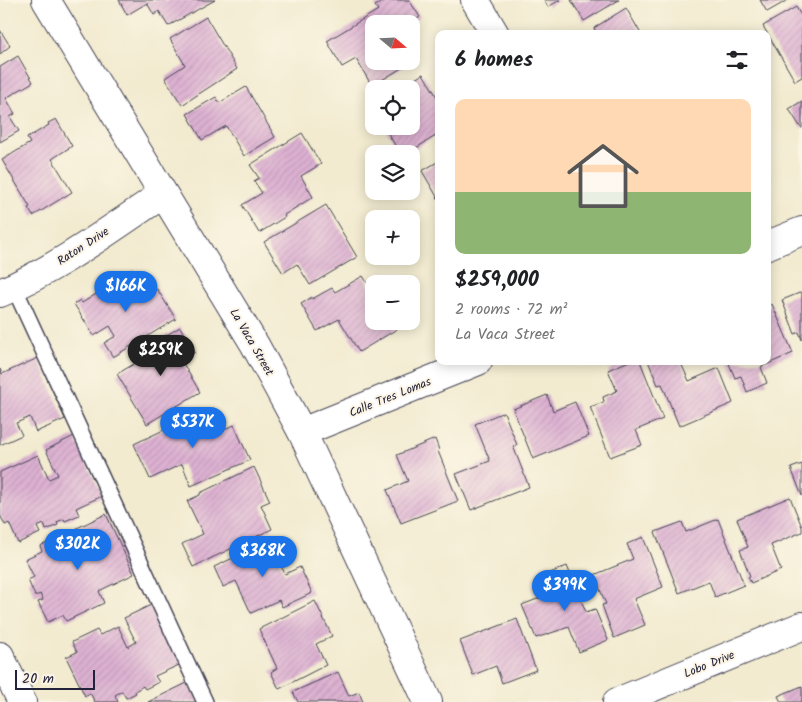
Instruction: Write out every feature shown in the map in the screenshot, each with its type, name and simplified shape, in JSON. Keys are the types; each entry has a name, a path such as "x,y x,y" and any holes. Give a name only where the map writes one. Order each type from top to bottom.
{"street":[{"name":"La Vaca Street","path":"46,0 255,344 302,432 428,702"},
{"path":"475,0 493,30"},
{"name":"Raton Drive","path":"7,290 31,279 68,257 163,194"},
{"path":"771,244 802,231"},
{"name":"Calle Tres Lomas","path":"302,432 468,365"},
{"name":"Lobo Drive","path":"617,702 802,626"},
{"path":"0,656 22,702"}],"lane":[{"path":"7,290 205,702"}],"building":[{"path":"119,0 215,0 168,26 159,11 154,15 147,3 127,15"},
{"path":"386,0 409,0 419,15 370,15 378,10 375,6"},
{"path":"544,0 560,0 548,7"},
{"path":"571,0 619,0 584,21"},
{"path":"760,0 788,0 767,12"},
{"path":"796,7 802,17 802,77 795,81 771,40 771,30 765,30 763,26"},
{"path":"626,8 639,30 595,30 594,28"},
{"path":"206,17 237,69 182,105 165,78 185,65 170,39"},
{"path":"365,18 365,70 398,70 382,80 368,80 356,59 342,67 327,41"},
{"path":"0,30 10,46 0,54"},
{"path":"18,56 33,82 6,98 15,114 10,117 19,131 0,142 0,67"},
{"path":"423,74 435,94 435,136 420,146 395,145 389,135 420,135 420,80 413,80"},
{"path":"246,87 275,137 244,156 226,126 202,140 187,114 216,97 219,103"},
{"path":"802,101 802,128 801,128 789,109"},
{"path":"56,119 72,146 52,159 72,192 33,216 28,208 30,207 2,160 30,143 27,138"},
{"path":"302,133 321,164 301,176 313,197 259,233 242,205 262,193 254,181 259,178 250,165"},
{"path":"435,163 435,193 422,171"},
{"path":"326,205 357,257 310,285 297,264 283,273 264,242"},
{"path":"134,270 149,294 157,289 176,319 113,357 104,343 116,336 110,326 94,336 74,304 80,300 82,303"},
{"path":"363,276 365,279 365,330 395,330 359,352 339,319 317,331 301,304 332,288 335,292"},
{"path":"802,292 802,340 799,332 795,334 782,300"},
{"path":"771,304 793,353 771,363"},
{"path":"180,327 195,352 181,360 200,392 147,424 117,374 156,351 152,344"},
{"path":"38,358 65,419 36,432 30,417 16,423 22,435 0,445 0,369 2,374"},
{"path":"620,365 642,365 663,419 636,430 642,445 610,457 590,407 604,402 603,397 617,391 608,370"},
{"path":"650,365 682,365 689,381 719,368 733,403 679,426 662,384 658,385"},
{"path":"730,365 766,365 761,367 767,383 747,392 741,376 735,378"},
{"path":"547,395 553,411 575,402 589,436 533,459 513,409"},
{"path":"206,410 217,433 234,425 250,460 191,486 182,464 150,479 134,444"},
{"path":"504,412 517,445 513,446 529,487 471,510 456,474 490,461 475,424"},
{"path":"74,436 102,496 76,508 79,515 57,522 58,525 46,530 44,524 37,527 40,533 18,543 9,523 5,525 0,515 0,472 38,455 49,479 58,475 46,450"},
{"path":"435,439 458,501 401,523 387,490 408,481 397,455"},
{"path":"802,464 802,496 791,468"},
{"path":"254,467 270,501 261,505 272,529 193,567 182,544 203,534 187,501"},
{"path":"790,497 802,527 802,532 771,545 781,570 751,583 740,550 748,547 737,519"},
{"path":"106,514 134,574 99,591 104,603 66,621 63,615 48,622 38,602 43,600 40,594 35,596 28,580 34,577 25,559 42,551 40,546 66,537 72,550 85,544 77,528"},
{"path":"718,519 744,585 715,597 709,581 679,593 655,532 682,522 686,532"},
{"path":"643,537 663,587 634,599 645,625 614,638 602,605 606,604 594,575 633,559 627,544"},
{"path":"269,541 285,574 300,567 312,593 282,607 279,600 251,613 236,581 223,587 214,567"},
{"path":"567,566 586,612 595,609 608,640 579,652 569,627 536,638 522,605 550,594 543,576"},
{"path":"315,601 332,636 316,644 326,665 279,689 271,672 277,668 259,629"},
{"path":"153,604 181,664 155,676 159,682 145,689 143,686 135,691 136,693 126,698 122,691 115,695 118,702 95,702 90,693 85,696 66,657 77,652 72,642 97,630 100,635 118,626 128,647 136,642 124,618"},
{"path":"517,619 536,670 502,683 496,666 473,675 460,641"},
{"path":"338,672 349,696 359,692 363,702 298,702 293,692"},
{"path":"189,682 199,702 148,702"},
{"path":"802,686 802,702 781,702 778,696"}]}
